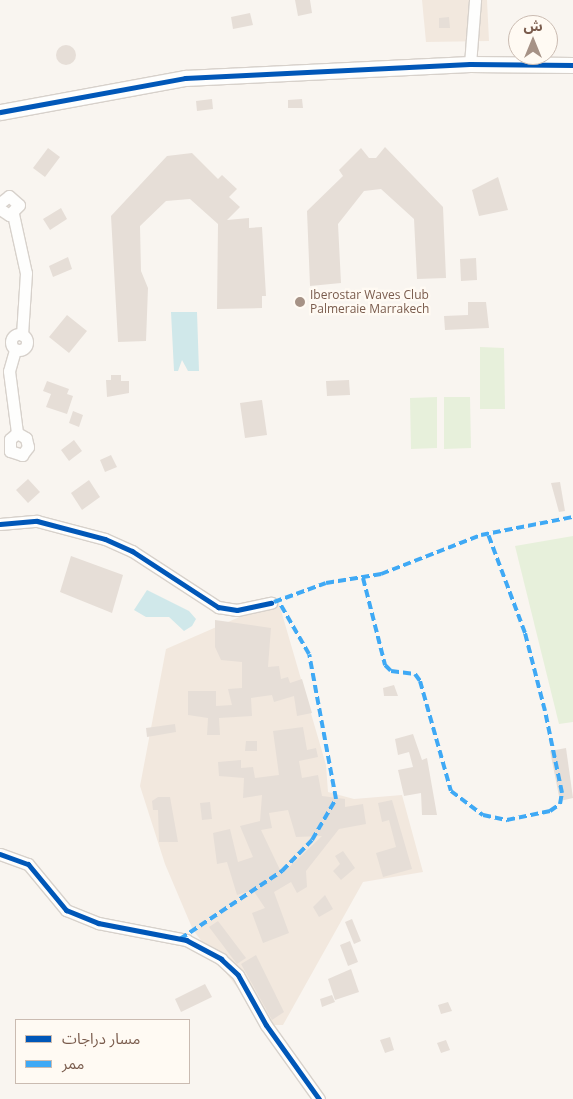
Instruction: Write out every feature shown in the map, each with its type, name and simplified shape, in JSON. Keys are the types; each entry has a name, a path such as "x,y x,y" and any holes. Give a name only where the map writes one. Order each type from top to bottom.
{"street":[{"path":"470,64 475,0"},
{"path":"0,112 185,78 470,64 573,65"},
{"path":"0,203 5,197 16,199 18,209 13,214"},
{"path":"0,208 13,214"},
{"path":"13,214 26,273 22,335 26,346 9,347 9,371 17,433"},
{"path":"0,524 37,521 105,539 132,551 223,608 243,610 271,603"},
{"path":"0,854 28,864 66,910 98,923 186,940 221,959 238,975 266,1025 319,1099"}],"shaded area":[{"path":"422,0 487,0 489,41 426,42"},
{"path":"278,600 326,765 328,792 354,799 402,795 423,872 363,882 283,1025 266,1025 193,930 165,864 140,786 166,649"}],"green space":[{"path":"480,347 504,348 505,409 480,409"},
{"path":"437,397 437,448 411,449 410,398"},
{"path":"444,397 470,397 471,448 444,449"},
{"path":"573,536 573,722 559,724 515,546"}],"water":[{"path":"171,312 197,312 199,371 188,371 182,360 178,371 174,371"},
{"path":"147,590 189,611 196,619 192,626 184,631 169,617 146,617 134,610"}],"building":[{"path":"295,0 310,0 312,13 298,16"},
{"path":"250,13 253,25 233,29 231,17"},
{"path":"449,17 450,28 439,28 439,18"},
{"path":"66,45 73,48 76,55 73,62 66,65 59,62 56,55 59,48"},
{"path":"212,99 213,109 197,111 196,101"},
{"path":"302,99 303,108 288,108 288,100"},
{"path":"385,147 443,207 446,278 417,279 414,219 381,189 364,191 338,224 341,283 310,286 307,211 343,176 339,170 361,148 369,158 376,158"},
{"path":"48,148 60,157 45,177 33,168"},
{"path":"192,153 218,179 222,175 237,189 229,197 240,207 227,220 249,218 249,228 262,227 266,296 262,296 262,308 217,309 218,224 190,199 166,201 140,226 141,271 148,288 146,341 118,342 111,216 167,156"},
{"path":"498,177 508,210 479,216 472,190"},
{"path":"61,208 67,219 50,230 43,219"},
{"path":"68,257 72,269 53,277 49,266"},
{"path":"476,258 477,280 461,281 460,259"},
{"path":"468,302 486,302 489,328 445,330 444,316 468,315"},
{"path":"67,315 87,331 69,353 49,337"},
{"path":"111,375 121,375 121,381 129,381 129,393 107,397 106,380 111,380"},
{"path":"349,380 350,395 327,396 326,381"},
{"path":"47,381 69,389 67,394 73,396 67,414 46,407 51,394 43,391"},
{"path":"262,400 267,435 245,438 240,403"},
{"path":"73,411 83,415 79,427 69,423"},
{"path":"74,440 82,451 69,461 61,450"},
{"path":"111,455 117,467 105,472 100,460"},
{"path":"28,479 40,492 28,503 16,490"},
{"path":"89,480 100,497 82,510 71,493"},
{"path":"560,482 565,511 559,512 551,483"},
{"path":"71,556 123,575 112,613 60,592"},
{"path":"215,620 271,628 268,667 279,666 281,679 288,677 290,683 302,679 312,713 297,716 294,696 274,702 272,695 251,698 252,716 219,718 220,735 207,735 208,718 188,715 188,691 216,691 216,706 232,705 228,689 242,688 242,662 221,660 215,647"},
{"path":"394,685 398,696 384,696 383,688"},
{"path":"175,724 176,732 147,737 146,728"},
{"path":"303,727 307,750 316,748 318,757 299,761 302,778 318,775 322,796 345,799 345,807 363,804 366,824 339,829 306,871 307,887 297,893 291,882 274,892 289,933 263,943 252,913 265,908 253,890 237,895 227,862 217,864 213,833 230,829 238,862 253,857 240,826 260,821 262,795 243,798 244,778 219,776 218,762 241,760 241,768 253,767 255,778 279,775 273,731","holes":["288,810 296,837 322,836 282,874 261,830 272,828 269,813"]},
{"path":"413,734 422,760 427,758 437,815 422,815 421,793 404,796 398,770 413,767 409,752 398,755 395,739"},
{"path":"246,741 257,741 257,751 245,751"},
{"path":"566,748 573,798 560,801 550,751"},
{"path":"158,797 170,797 178,842 159,842 158,810 153,810 152,801"},
{"path":"392,800 412,869 383,877 376,853 396,847 389,820 382,822 378,803"},
{"path":"210,802 212,819 202,820 200,803"},
{"path":"343,851 355,868 341,880 333,871 340,864 335,856"},
{"path":"325,895 333,909 319,917 313,907"},
{"path":"352,919 361,941 354,944 345,922"},
{"path":"218,921 246,958 237,964 209,927"},
{"path":"350,941 358,962 348,966 340,945"},
{"path":"256,955 284,1012 272,1020 241,964"},
{"path":"351,969 359,992 335,1000 328,979"},
{"path":"205,984 212,997 181,1012 175,999"},
{"path":"332,995 335,1002 322,1007 320,999"},
{"path":"448,1002 452,1011 441,1014 438,1005"},
{"path":"390,1037 394,1050 385,1053 380,1040"},
{"path":"446,1040 450,1050 441,1053 437,1043"}],"marked path":[{"path":"274,602 326,583 381,574 481,535 573,517"},
{"path":"363,578 385,665 391,671 415,674 420,681 451,791 483,815 507,820 550,811 560,804 562,793 545,711 525,633 488,534"},
{"path":"180,939 282,871 312,840 336,799 309,654 278,600"}],"cycle path":[{"path":"0,112 185,78 470,64 573,65"},
{"path":"0,524 37,521 105,539 132,551 218,607 237,610 271,603"},
{"path":"0,854 28,864 66,910 98,923 186,940 221,959 238,975 266,1025 319,1099"}],"place":[{"name":"Iberostar Waves Club Palmeraie Marrakech","path":"300,302"}]}
